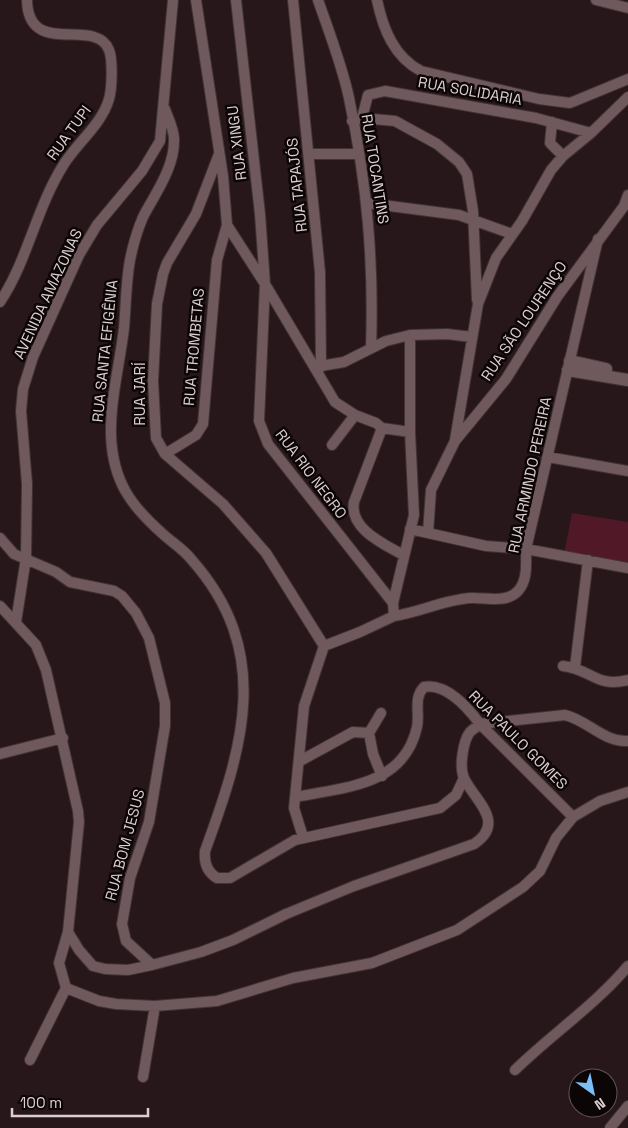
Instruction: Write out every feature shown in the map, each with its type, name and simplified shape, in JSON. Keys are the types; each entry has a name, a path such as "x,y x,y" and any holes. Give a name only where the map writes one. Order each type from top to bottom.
{"street":[{"name":"RUA TUPI","path":"0,302 16,275 37,219 64,164 103,114 109,99 112,78 110,51 106,45 94,38 46,32 35,26 27,13 27,0"},
{"name":"AVENIDA AMAZONAS","path":"16,622 26,558 27,484 21,411 23,389 34,357 79,255 97,225 153,157 160,141 165,109 173,0"},
{"path":"196,0 223,176 227,225 318,367 335,402 355,415 371,420 382,428 410,432"},
{"name":"RUA XINGU","path":"236,0 260,214 265,284"},
{"name":"RUA TAPAJÓS","path":"293,0 322,295 318,367"},
{"name":"RUA TOCANTINS","path":"318,0 357,120 359,154 368,203 372,287 371,348"},
{"path":"377,0 386,30 397,52 410,65 421,70 539,100 570,102 628,79"},
{"path":"596,0 628,8"},
{"name":"RUA SOLIDARIA","path":"357,120 368,94 385,91 552,122 591,133"},
{"path":"454,441 478,304 496,258 551,170 562,156 591,133 628,98"},
{"name":"RUA SANTA EFIGÊNIA","path":"165,109 174,137 172,160 142,220 130,261 111,436 120,482 127,497 148,521 191,558 208,581 235,631 240,648 243,668 240,738 231,777 205,851 208,868 217,878 230,878 303,837 440,808 456,795 464,778"},
{"path":"357,120 395,121 450,152 467,174 474,220 478,304"},
{"path":"552,122 550,143 562,156"},
{"name":"RUA JARÍ","path":"219,154 196,214 167,263 157,304 153,381 153,428 165,454 223,504 243,524 266,553 324,646"},
{"path":"309,154 359,154"},
{"name":"RUA SÃO LOURENÇO","path":"430,490 454,441 506,379 557,297 624,206 628,195"},
{"path":"368,203 459,215 512,234"},
{"name":"RUA TROMBETAS","path":"165,454 196,435 203,424 217,260 227,225"},
{"name":"RUA ARMINDO PEREIRA","path":"394,616 415,613 470,598 501,599 511,596 522,584 526,550 598,239"},
{"name":"RUA RIO NEGRO","path":"265,284 259,421 263,436 300,488 393,603"},
{"path":"318,367 344,362 386,341 410,335 447,334 472,337"},
{"path":"303,837 294,808 304,706 324,646 394,616 393,603 414,515 410,432 410,335"},
{"path":"569,365 628,373"},
{"path":"569,365 628,380"},
{"path":"332,445 355,415"},
{"path":"382,428 354,502 353,514 355,520 366,530 403,556"},
{"path":"548,457 628,471"},
{"path":"413,481 430,490 428,533"},
{"path":"410,529 486,546 526,550 628,568"},
{"path":"0,538 14,554 26,558"},
{"name":"RUA BOM JESUS","path":"26,558 70,582 114,592 122,596 136,613 149,638 165,703 165,726 150,822 130,878 122,924 126,941 152,965"},
{"path":"575,667 588,560"},
{"path":"0,606 36,645 40,653 63,738 79,822 68,932 59,963 66,988 30,1060"},
{"path":"563,666 575,667 606,683 628,680"},
{"name":"RUA PAULO GOMES","path":"296,797 356,785 382,776 402,762 410,748 418,724 417,697 424,687 438,688 467,708 480,724 573,817"},
{"path":"381,713 369,733 373,754 382,776"},
{"path":"68,932 78,950 93,966 105,969 128,970 152,965 201,952 233,940 286,914 354,886 474,844 485,834 489,822 480,800 464,778 462,771 466,740 470,732 480,724 565,715 579,718 610,738 620,742 628,741"},
{"path":"300,761 353,732 369,733"},
{"path":"0,754 63,738"},
{"path":"0,763 11,752"},
{"path":"66,988 99,1001 155,1006 217,1001 293,978 372,963 457,930 532,879 549,856 556,838 573,817 600,801 628,792"},
{"path":"515,1070 546,1039 613,984 628,966"},
{"path":"143,1077 155,1006"},
{"path":"610,1128 628,1106"}],"shaded area":[{"path":"572,513 628,522 628,565 564,554"}]}
